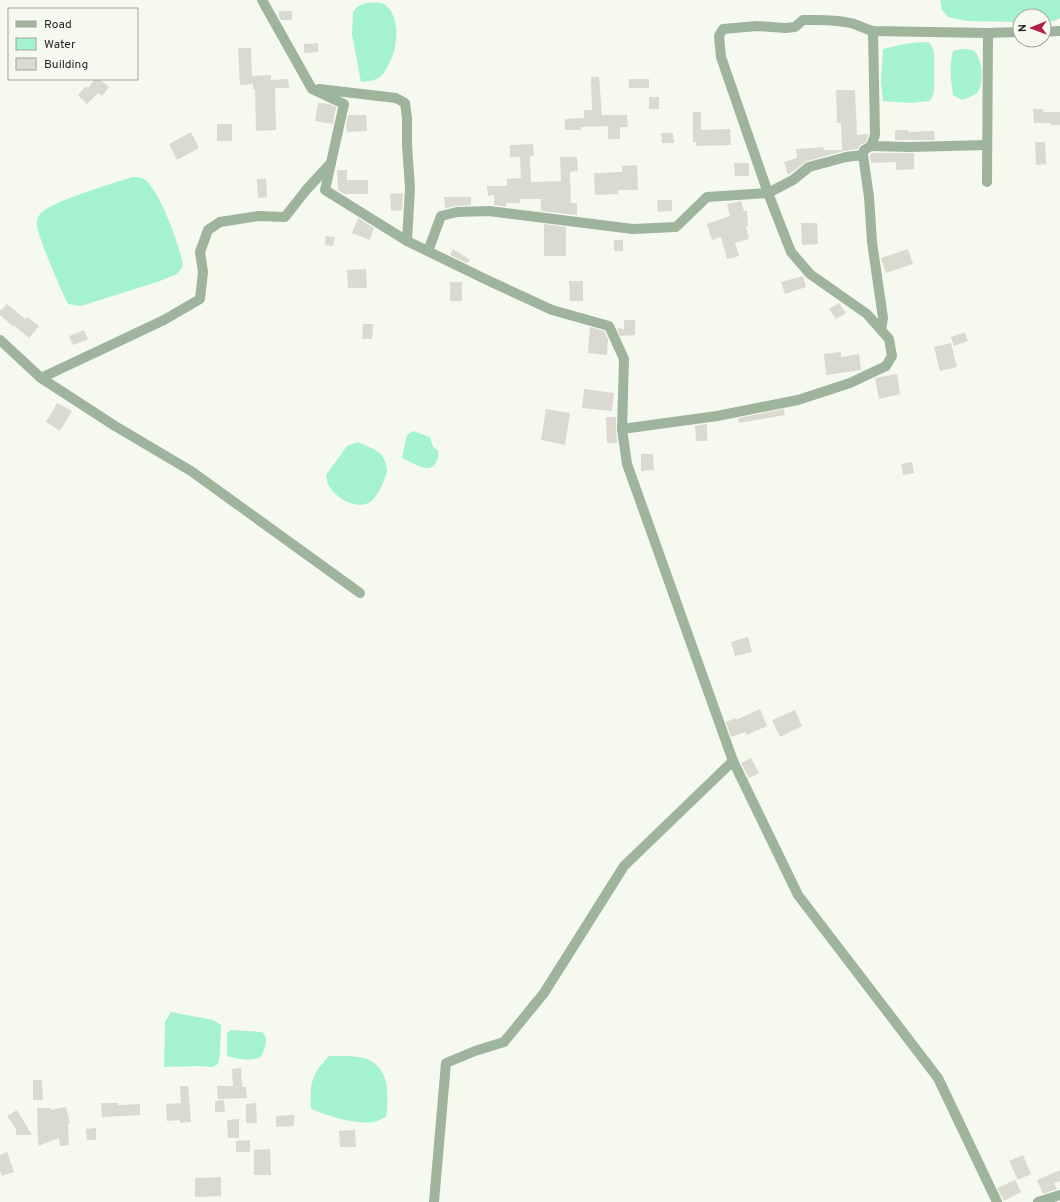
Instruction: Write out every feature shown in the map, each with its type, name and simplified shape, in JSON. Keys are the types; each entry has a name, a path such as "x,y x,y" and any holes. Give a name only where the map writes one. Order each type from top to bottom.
{"street":[{"path":"262,0 312,89 344,104 325,190 407,241 552,310 609,326 624,359 622,429 627,464 733,761 798,895 938,1078 997,1202"},
{"path":"622,429 717,416 798,400 850,383 886,366 892,356 889,339 867,314 810,274 791,252 768,193 721,57 719,36 723,29 757,26 785,28 795,27 803,20 839,21 852,23 863,29 873,31 1012,32"},
{"path":"871,146 875,135 873,31"},
{"path":"987,182 988,33"},
{"path":"312,89 396,98 405,103 410,188 407,241"},
{"path":"881,329 883,318 872,242 869,197 863,155 864,150 871,146 904,147 987,145"},
{"path":"428,251 441,216 457,212 489,211 633,229 676,227 707,197 768,193 793,180 809,167 846,157 863,155"},
{"path":"41,378 164,320 200,299 204,272 200,252 208,230 220,222 258,216 285,217 331,162"},
{"path":"0,340 41,378 115,426 191,471 360,593"},
{"path":"434,1202 446,1063 475,1051 504,1042 544,993 624,866 733,761"},
{"path":"1038,1202 1060,1195"}],"water":[{"path":"940,0 1060,0 1060,18 1055,21 1052,21 1052,8 1012,8 1012,22 966,21 948,17 942,10"},
{"path":"366,3 381,3 390,9 396,25 397,36 391,59 382,75 375,80 361,82 352,34 353,12 357,7"},
{"path":"924,42 930,43 934,51 934,93 930,101 909,103 883,101 881,81 883,49 904,44"},
{"path":"961,49 972,50 977,54 982,71 981,84 977,93 962,100 953,95 951,73 953,51"},
{"path":"132,177 142,178 155,192 168,218 183,266 177,274 160,281 81,306 68,304 39,235 37,226 38,217 48,208 58,203"},
{"path":"413,431 430,437 433,447 438,450 438,458 430,468 420,467 402,458 407,435"},
{"path":"358,442 380,454 383,457 387,470 383,483 373,500 358,505 352,504 335,494 328,484 326,475 347,446"},
{"path":"171,1012 213,1020 221,1025 218,1064 212,1067 164,1067 165,1022"},
{"path":"231,1030 262,1032 266,1037 266,1041 261,1057 248,1060 227,1056 227,1033"},
{"path":"329,1056 358,1057 375,1063 384,1076 386,1084 388,1100 386,1117 367,1123 334,1117 311,1109 311,1092 315,1074"}],"building":[{"path":"279,11 292,11 292,20 281,20 279,17"},
{"path":"318,43 318,52 304,53 304,44"},
{"path":"238,48 251,48 252,76 271,75 271,80 288,79 289,88 275,88 276,130 256,131 255,89 253,89 253,84 240,85"},
{"path":"591,77 599,77 602,115 627,115 628,127 620,127 620,139 608,139 608,126 581,127 581,130 565,130 565,119 584,118 584,110 592,110"},
{"path":"629,79 649,79 649,88 629,88"},
{"path":"94,80 100,80 109,87 102,96 98,93 87,104 78,95 86,86 88,88"},
{"path":"836,90 855,90 857,135 868,134 866,142 859,146 858,149 844,151 807,161 788,175 784,162 797,158 796,149 823,147 824,150 842,150 841,123 837,123"},
{"path":"649,97 659,97 659,109 649,109"},
{"path":"318,103 329,104 336,107 333,124 315,121"},
{"path":"1033,109 1043,109 1043,112 1060,112 1060,125 1051,125 1051,123 1034,123"},
{"path":"693,112 701,112 701,130 730,129 731,145 696,146 696,142 693,142"},
{"path":"348,115 366,115 367,131 347,132 346,125"},
{"path":"217,124 232,124 232,141 217,141"},
{"path":"895,130 908,130 908,132 934,131 935,140 895,140"},
{"path":"191,132 199,148 177,160 169,144"},
{"path":"661,133 673,133 674,143 662,143"},
{"path":"1035,142 1045,142 1046,164 1036,165"},
{"path":"533,144 534,156 530,156 531,182 561,181 560,157 577,157 578,171 570,172 571,203 577,203 577,215 541,211 541,199 520,199 520,203 506,203 506,207 494,205 494,195 488,196 487,186 507,186 507,179 521,178 520,157 510,157 510,145"},
{"path":"873,153 914,153 914,169 896,170 896,162 871,163 870,155"},
{"path":"734,163 749,163 749,176 735,176"},
{"path":"637,165 638,190 618,190 618,194 595,195 594,173 622,172 622,166"},
{"path":"337,170 347,170 347,180 368,180 368,194 344,194 338,190"},
{"path":"257,179 266,179 267,197 258,198"},
{"path":"403,193 402,210 391,211 390,194"},
{"path":"444,197 471,197 471,205 445,208"},
{"path":"657,200 672,200 672,211 658,212"},
{"path":"741,201 744,211 747,211 748,226 746,226 749,239 735,243 739,256 727,259 721,237 712,240 707,224 730,216 727,204"},
{"path":"358,218 374,228 370,240 352,233"},
{"path":"801,223 817,223 818,244 802,245"},
{"path":"544,224 566,227 566,256 544,256"},
{"path":"326,236 335,237 333,246 325,245"},
{"path":"614,240 623,240 623,251 614,251"},
{"path":"453,249 470,260 467,263 450,255"},
{"path":"908,249 913,264 886,273 881,258"},
{"path":"366,269 367,288 348,288 347,270"},
{"path":"803,276 806,287 785,294 781,282"},
{"path":"569,281 583,281 583,301 570,301"},
{"path":"450,282 462,282 462,301 450,301"},
{"path":"839,303 846,313 836,319 829,309"},
{"path":"7,304 25,319 27,317 39,326 29,338 0,315 0,311"},
{"path":"624,320 635,320 635,335 620,336 617,328 624,329"},
{"path":"363,324 373,324 372,339 362,339"},
{"path":"590,327 604,331 608,339 607,355 588,353"},
{"path":"84,330 88,339 73,345 69,336"},
{"path":"965,332 968,341 954,346 951,337"},
{"path":"951,343 957,367 940,371 934,347"},
{"path":"841,352 841,357 859,354 861,370 826,375 824,354"},
{"path":"897,374 900,394 879,399 875,378"},
{"path":"584,389 614,393 612,411 582,408"},
{"path":"57,403 72,411 60,431 46,422"},
{"path":"546,409 570,413 565,445 541,440"},
{"path":"784,409 785,415 739,423 738,418"},
{"path":"606,417 616,417 617,443 607,443"},
{"path":"707,424 707,441 696,441 695,426"},
{"path":"641,454 653,454 654,470 641,471"},
{"path":"912,462 914,473 903,475 901,464"},
{"path":"748,637 752,652 735,656 731,642"},
{"path":"760,709 767,726 747,735 745,732 731,737 726,722 735,718 736,720"},
{"path":"795,710 802,726 780,737 772,720"},
{"path":"751,758 759,773 749,778 741,763"},
{"path":"241,1068 242,1087 246,1087 247,1098 218,1099 217,1086 233,1086 232,1069"},
{"path":"33,1080 42,1080 43,1100 33,1100"},
{"path":"180,1086 188,1086 191,1122 180,1123 180,1120 167,1121 166,1104 181,1103"},
{"path":"224,1100 225,1112 215,1112 215,1101"},
{"path":"101,1103 118,1103 118,1105 140,1104 140,1115 102,1117"},
{"path":"256,1103 257,1123 246,1123 246,1104"},
{"path":"66,1107 70,1123 68,1124 69,1145 60,1146 59,1138 38,1146 37,1108 51,1108 51,1110"},
{"path":"17,1110 32,1135 16,1135 16,1129 7,1116"},
{"path":"294,1115 294,1126 276,1127 276,1116"},
{"path":"239,1119 239,1138 228,1138 227,1120"},
{"path":"96,1128 96,1140 87,1140 86,1129"},
{"path":"355,1130 356,1147 340,1147 339,1131"},
{"path":"250,1140 250,1152 236,1152 236,1141"},
{"path":"270,1149 271,1175 254,1175 254,1150"},
{"path":"7,1152 14,1172 2,1176 0,1171 0,1155"},
{"path":"1023,1155 1031,1174 1018,1180 1009,1161"},
{"path":"1060,1170 1060,1181 1054,1183 1057,1189 1043,1194 1037,1180"},
{"path":"221,1177 221,1196 195,1197 195,1178"},
{"path":"1015,1180 1021,1192 1004,1201 997,1188"}]}
